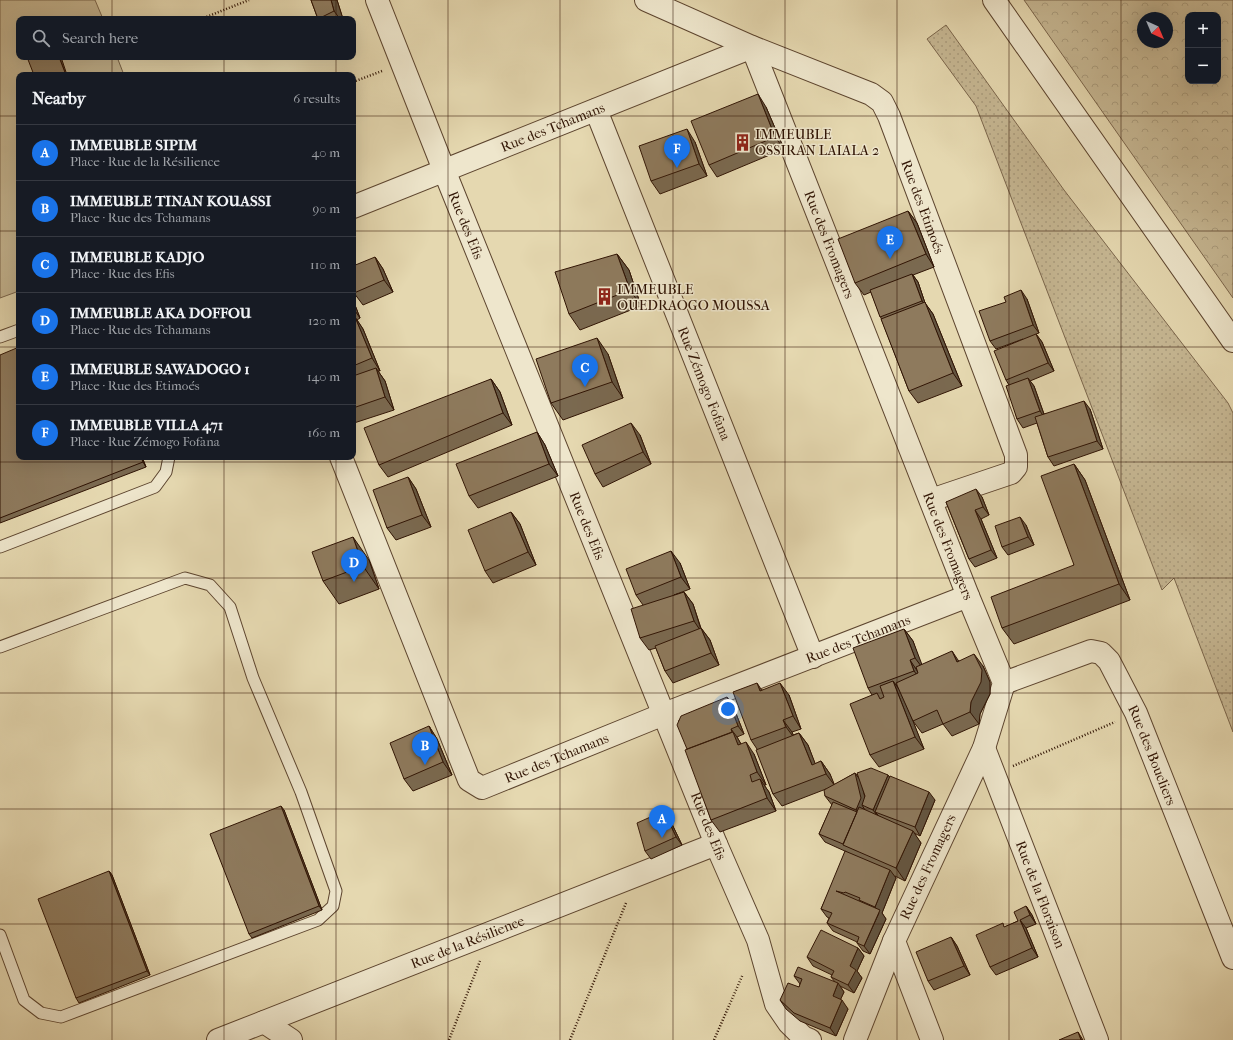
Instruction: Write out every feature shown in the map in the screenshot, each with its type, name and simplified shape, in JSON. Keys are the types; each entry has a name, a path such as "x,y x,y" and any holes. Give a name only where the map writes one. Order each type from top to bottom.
{"street":[{"name":"Rue des Efis","path":"377,0 716,844 758,940 776,1004 789,1023 803,1037 810,1040"},
{"name":"Rue des Etimoés","path":"646,0 752,47 871,94 882,102 889,116 1016,455 1016,466 1011,473 931,500"},
{"path":"994,0 1233,341"},
{"name":"Rue des Tchamans","path":"356,206 752,47"},
{"name":"Rue des Fromagers","path":"752,47 968,596 1004,683 984,748 894,941 855,1040"},
{"name":"Rue Zémogo Fofana","path":"596,110 813,657"},
{"name":"Rue des Tchamans","path":"342,460 470,780 482,788 664,714 968,596"},
{"name":"Rue des Boucliers","path":"1004,683 1091,652 1101,653 1109,661 1136,713 1233,958"},
{"name":"Rue de la Floraison","path":"984,748 1098,1040"},
{"name":"Rue de la Résilience","path":"218,1040 716,844"},
{"path":"894,941 932,1040"},
{"path":"264,1022 291,1040"}],"lane":[{"path":"0,337 16,331"},
{"path":"0,547 155,487 166,472 168,460"},
{"path":"0,647 185,578 210,585 230,607 254,678 301,792 336,891 333,906 318,920 60,1017 41,1013 24,1000 0,935"}],"path":[{"path":"209,16 249,0"},
{"path":"356,81 402,63"},
{"path":"994,774 1136,713"},
{"path":"570,1040 637,875"},
{"path":"449,1040 491,933"},
{"path":"714,1040 758,940"}],"green space":[{"path":"0,0 95,0 102,16 16,16 16,60 118,60 123,72 16,72 16,292 0,298"},
{"path":"1024,0 1233,0 1233,298"},
{"path":"946,25 1064,190 1228,403 1233,413 1233,732 1174,578 1162,590 976,106 927,39"}],"building":[{"path":"311,0 331,0 334,11 324,16 317,16"},
{"path":"28,60 60,60 65,72 33,72"},
{"name":"IMMEUBLE OSSIRAN LAIALA 2","path":"758,94 775,137 709,165 691,121"},
{"path":"687,129 699,164 651,181 639,146"},
{"path":"908,211 926,254 855,283 838,239"},
{"path":"617,254 630,290 569,314 555,272"},
{"path":"375,257 384,280 356,292 356,265"},
{"path":"912,274 922,301 880,317 870,290"},
{"path":"1021,290 1033,325 990,341 979,311 1006,302 1004,297"},
{"path":"925,302 953,373 909,391 881,319"},
{"path":"356,319 372,358 356,365"},
{"path":"1036,334 1048,363 1006,380 994,351"},
{"path":"597,338 612,382 551,403 536,359"},
{"path":"16,348 16,460 142,460 143,462 0,518 0,355"},
{"path":"376,368 385,397 356,407 356,375"},
{"path":"1028,378 1040,411 1017,419 1006,386"},
{"path":"491,379 503,413 379,465 364,428"},
{"path":"1084,401 1097,441 1048,457 1035,417"},
{"path":"631,423 643,452 595,474 582,445"},
{"path":"537,432 549,464 469,496 456,464"},
{"path":"1074,464 1119,584 1002,628 991,597 1074,565 1041,476"},
{"path":"408,477 422,515 387,528 373,490"},
{"path":"976,489 983,507 975,510 991,550 969,559 946,502"},
{"path":"511,512 528,552 485,571 468,530"},
{"path":"1020,517 1028,537 1002,547 995,526"},
{"path":"353,537 363,566 323,581 312,552"},
{"path":"671,551 681,577 636,595 626,569"},
{"path":"684,592 694,621 640,638 631,609"},
{"path":"701,628 711,653 665,671 655,646"},
{"path":"904,629 915,658 910,660 914,671 868,688 853,648"},
{"path":"952,651 957,662 974,654 982,670 981,682 971,702 970,712 943,724 937,710 913,721 896,683 918,673 916,667"},
{"path":"893,681 915,737 870,755 850,704 877,693 880,699 884,697 880,686"},
{"path":"757,683 760,691 780,683 793,716 783,720 786,727 751,740 733,692"},
{"path":"727,697 738,726 731,729 732,732 687,749 677,725 681,716"},
{"path":"429,726 443,762 404,779 390,743"},
{"path":"733,732 738,745 746,742 757,772 750,775 752,782 760,779 767,798 711,820 685,750"},
{"path":"799,733 812,765 821,761 826,774 773,794 756,750"},
{"path":"871,768 888,775 873,810 862,805 865,796 857,773"},
{"path":"855,773 861,798 856,810 825,796 824,790"},
{"path":"890,776 929,792 915,827 875,812"},
{"path":"833,802 857,812 843,844 819,834"},
{"path":"281,806 319,906 249,934 210,834"},
{"path":"859,807 913,831 896,868 843,845"},
{"path":"664,811 676,837 645,851 637,823"},
{"path":"845,851 890,870 875,907 859,900 860,898 845,892 836,891 880,910 864,946 857,943 859,937 827,923 832,913 821,909"},
{"path":"109,871 147,971 76,998 38,899"},
{"path":"1026,906 1030,915 1020,920 1032,948 990,967 976,935 1003,923 1004,927 1018,921 1014,912"},
{"path":"821,930 858,948 850,966 856,970 848,985 831,977 834,971 807,957"},
{"path":"951,937 964,966 928,981 916,952"},
{"path":"798,967 838,983 833,996 842,1000 830,1028 794,1013 780,1000 788,983 799,987 802,979 794,976"},
{"path":"1078,1032 1081,1040 1059,1040"}],"place":[{"name":"IMMEUBLE OSSIRAN LAIALA 2","path":"742,142"},
{"name":"IMMEUBLE VILLA 471","path":"677,168"},
{"name":"IMMEUBLE SAWADOGO 1","path":"890,259"},
{"name":"IMMEUBLE OUEDRAOGO MOUSSA","path":"604,297"},
{"name":"IMMEUBLE KADJO","path":"585,387"},
{"name":"IMMEUBLE AKA DOFFOU","path":"354,582"},
{"name":"IMMEUBLE TINAN KOUASSI","path":"425,765"},
{"name":"IMMEUBLE SIPIM","path":"662,838"}]}
